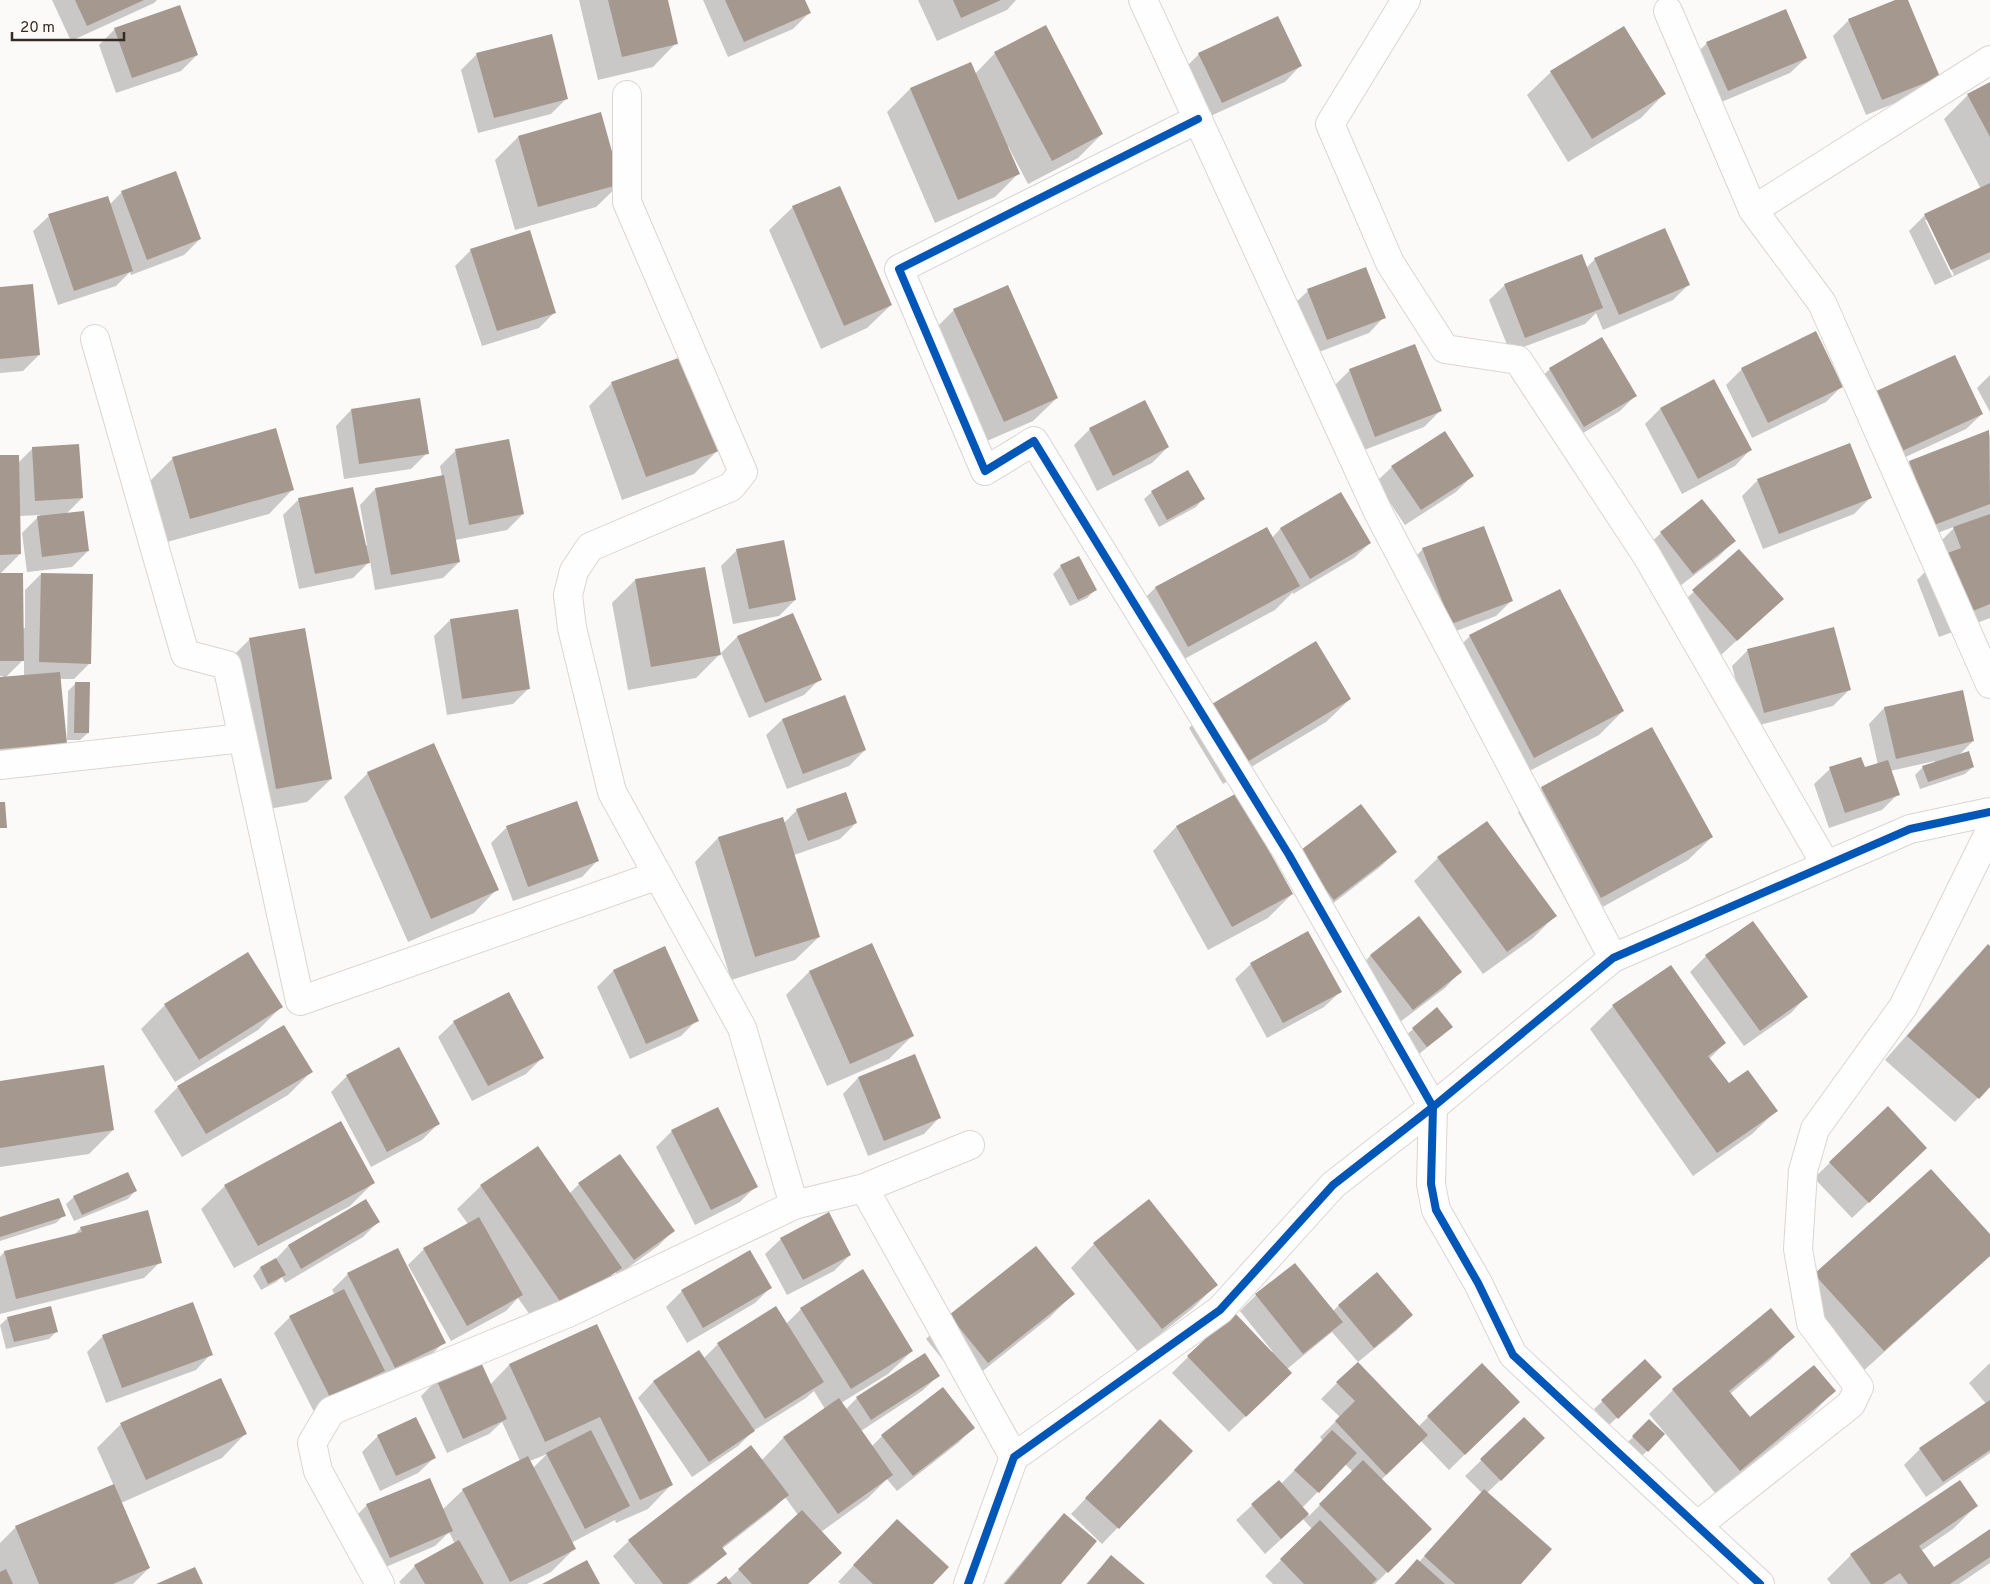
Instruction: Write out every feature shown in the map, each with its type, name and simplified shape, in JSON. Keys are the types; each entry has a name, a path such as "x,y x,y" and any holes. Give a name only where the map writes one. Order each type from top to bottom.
{"street":[{"path":"1143,0 1378,512 1613,958"},
{"path":"1406,0 1330,124 1390,263 1445,349 1518,360 1648,556 1826,865"},
{"path":"1668,11 1753,210 1822,303 1990,684"},
{"path":"1753,210 1990,60"},
{"path":"627,95 627,202 743,472 730,487 590,547 574,571 568,595 572,628 612,792 742,1028 794,1205"},
{"path":"1198,119 899,269 985,471 1034,441 1289,855 1433,1107 1431,1184 1436,1210 1478,1283 1513,1355 1760,1584"},
{"path":"95,339 185,654 228,665 300,1002 658,875"},
{"path":"0,765 243,738"},
{"path":"968,1584 1014,1457 1220,1310 1334,1185 1433,1107 1613,958 1910,829 1990,812"},
{"path":"1697,1526 1851,1404 1856,1395 1859,1387 1811,1322 1798,1249 1803,1171 1815,1129 1903,1007 1990,831"},
{"path":"380,1584 318,1471 312,1443 331,1410 568,1313 794,1205 864,1188 970,1145"},
{"path":"864,1188 1014,1457"}],"building":[{"path":"75,0 144,0 87,26"},
{"path":"608,0 668,0 678,44 622,57"},
{"path":"725,0 805,0 811,13 744,42"},
{"path":"953,0 1001,0 961,18"},
{"path":"1895,0 1908,0 1940,77 1882,100 1848,19"},
{"path":"180,5 198,55 132,78 114,28"},
{"path":"1786,9 1807,58 1728,91 1706,42"},
{"path":"1278,16 1302,66 1222,103 1198,53"},
{"path":"1046,25 1103,134 1052,161 994,52"},
{"path":"1624,26 1666,94 1592,139 1550,71"},
{"path":"552,34 568,99 494,118 476,53"},
{"path":"971,62 1020,174 958,200 910,88"},
{"path":"1990,82 1990,137 1967,94"},
{"path":"601,112 621,184 538,207 518,136"},
{"path":"176,171 201,239 147,260 121,191"},
{"path":"1990,183 1990,252 1951,270 1924,214"},
{"path":"840,186 892,305 844,326 792,206"},
{"path":"108,196 133,271 74,291 48,214"},
{"path":"1665,228 1690,285 1619,315 1594,258"},
{"path":"530,230 556,313 497,331 470,249"},
{"path":"1582,254 1603,308 1525,338 1504,284"},
{"path":"1366,267 1386,318 1327,340 1307,289"},
{"path":"33,284 40,355 0,359 0,287"},
{"path":"1008,285 1058,398 1004,422 953,309"},
{"path":"1816,331 1843,387 1768,423 1741,368"},
{"path":"1602,337 1637,396 1584,427 1549,368"},
{"path":"1415,344 1442,411 1375,437 1349,369"},
{"path":"1955,355 1983,414 1900,452 1872,393"},
{"path":"684,356 719,451 646,477 611,382"},
{"path":"1714,379 1752,450 1698,479 1660,408"},
{"path":"420,398 429,454 359,464 351,409"},
{"path":"1145,400 1169,447 1113,476 1089,428"},
{"path":"276,428 294,490 190,519 172,457"},
{"path":"1989,430 1990,504 1934,525 1909,461"},
{"path":"1445,431 1474,476 1421,510 1391,466"},
{"path":"509,439 524,514 469,525 455,449"},
{"path":"1850,443 1872,498 1779,534 1757,479"},
{"path":"79,444 83,498 35,501 32,447"},
{"path":"0,455 19,455 21,554 0,555"},
{"path":"1188,470 1205,499 1167,520 1151,491"},
{"path":"444,475 460,562 391,575 375,488"},
{"path":"353,487 370,563 315,574 298,498"},
{"path":"1341,492 1371,543 1310,579 1280,528"},
{"path":"1702,499 1736,541 1693,574 1660,532"},
{"path":"84,511 89,551 42,557 37,516"},
{"path":"1990,514 1990,604 1963,615 1940,556 1961,548 1953,527"},
{"path":"1484,526 1513,601 1451,624 1422,548"},
{"path":"1267,527 1300,586 1188,647 1155,587"},
{"path":"784,540 796,600 749,609 736,549"},
{"path":"1739,549 1784,599 1737,641 1692,590"},
{"path":"1079,556 1097,590 1078,600 1060,565"},
{"path":"705,567 721,655 651,667 635,579"},
{"path":"0,573 23,573 24,661 0,661"},
{"path":"41,573 93,574 91,664 39,662"},
{"path":"1560,589 1624,711 1534,758 1469,635"},
{"path":"518,609 530,689 462,699 450,619"},
{"path":"793,613 822,680 765,703 737,636"},
{"path":"1834,627 1851,690 1764,713 1747,649"},
{"path":"305,628 332,779 276,789 249,638"},
{"path":"1316,641 1351,699 1247,762 1212,704"},
{"path":"60,672 67,743 0,749 0,677"},
{"path":"75,682 90,682 89,733 74,733"},
{"path":"1963,690 1974,741 1896,759 1884,707"},
{"path":"845,695 866,750 803,774 782,719"},
{"path":"1652,727 1713,837 1601,898 1541,787"},
{"path":"434,743 499,890 431,919 367,772"},
{"path":"1969,751 1974,767 1928,782 1922,766"},
{"path":"1861,757 1865,767 1888,760 1900,795 1845,813 1829,767"},
{"path":"846,792 857,823 808,841 796,809"},
{"path":"1237,793 1293,894 1232,927 1176,826"},
{"path":"577,801 599,861 528,887 506,826"},
{"path":"0,802 5,802 7,828 0,828"},
{"path":"1361,804 1397,852 1334,900 1297,853"},
{"path":"783,817 820,937 755,957 718,837"},
{"path":"1487,821 1557,916 1507,952 1437,857"},
{"path":"1419,916 1462,972 1413,1010 1370,955"},
{"path":"1753,921 1808,997 1760,1031 1705,955"},
{"path":"1308,931 1342,992 1283,1023 1250,963"},
{"path":"872,943 914,1036 850,1064 809,971"},
{"path":"1988,944 1990,946 1990,1087 1979,1099 1907,1036"},
{"path":"665,946 699,1021 646,1044 613,970"},
{"path":"248,952 283,1007 199,1060 164,1004"},
{"path":"1671,965 1726,1043 1708,1056 1729,1083 1748,1070 1778,1111 1717,1153 1612,1005"},
{"path":"509,992 544,1058 488,1086 453,1021"},
{"path":"1437,1007 1453,1027 1427,1047 1412,1028"},
{"path":"284,1025 313,1072 206,1134 177,1086"},
{"path":"399,1047 440,1124 387,1152 346,1075"},
{"path":"915,1054 941,1118 884,1141 858,1077"},
{"path":"104,1065 114,1130 0,1148 0,1081"},
{"path":"1888,1106 1927,1148 1869,1203 1829,1162"},
{"path":"718,1107 758,1187 711,1210 671,1130"},
{"path":"341,1121 375,1183 258,1246 224,1185"},
{"path":"538,1146 622,1268 564,1307 480,1185"},
{"path":"620,1154 675,1231 634,1260 578,1183"},
{"path":"1931,1169 1990,1234 1990,1256 1884,1351 1814,1274"},
{"path":"128,1172 137,1191 82,1215 73,1196"},
{"path":"59,1198 66,1216 0,1237 0,1217"},
{"path":"366,1199 380,1222 301,1269 288,1245"},
{"path":"1149,1199 1218,1285 1162,1329 1093,1243"},
{"path":"148,1210 162,1263 16,1299 4,1251 82,1232 80,1227"},
{"path":"829,1212 851,1255 803,1280 780,1238"},
{"path":"479,1217 523,1295 467,1326 423,1248"},
{"path":"1036,1246 1075,1294 988,1363 949,1315"},
{"path":"398,1248 446,1343 395,1368 347,1273"},
{"path":"750,1250 772,1288 703,1328 681,1290"},
{"path":"276,1258 286,1275 268,1284 260,1267"},
{"path":"1295,1263 1343,1322 1303,1354 1255,1294"},
{"path":"863,1269 913,1351 851,1389 800,1308"},
{"path":"1377,1272 1413,1315 1374,1348 1338,1305"},
{"path":"344,1289 385,1371 330,1397 289,1316"},
{"path":"193,1302 213,1355 122,1388 102,1335"},
{"path":"51,1306 58,1332 14,1342 7,1317"},
{"path":"776,1306 824,1382 765,1419 717,1343"},
{"path":"1771,1308 1795,1337 1729,1391 1750,1417 1814,1365 1836,1391 1740,1471 1672,1389"},
{"path":"1234,1312 1292,1373 1246,1417 1187,1356"},
{"path":"597,1324 673,1485 640,1500 600,1417 545,1442 509,1364"},
{"path":"699,1350 755,1431 709,1462 653,1381"},
{"path":"925,1353 940,1376 871,1420 856,1397"},
{"path":"1645,1359 1662,1377 1618,1419 1601,1400"},
{"path":"480,1360 507,1419 463,1439 436,1379"},
{"path":"1358,1362 1428,1435 1386,1475 1335,1421 1355,1401 1336,1382"},
{"path":"1482,1363 1520,1402 1465,1455 1427,1416"},
{"path":"221,1378 247,1434 146,1480 120,1423"},
{"path":"943,1387 975,1428 913,1476 881,1435"},
{"path":"839,1398 893,1475 838,1514 783,1437"},
{"path":"1990,1400 1990,1450 1943,1482 1919,1448"},
{"path":"416,1417 436,1458 396,1476 377,1435"},
{"path":"1524,1417 1545,1438 1501,1481 1480,1459"},
{"path":"1160,1419 1193,1451 1119,1529 1085,1498"},
{"path":"1649,1419 1665,1434 1648,1452 1632,1436"},
{"path":"591,1430 630,1506 585,1529 546,1453"},
{"path":"1332,1430 1357,1453 1319,1493 1294,1470"},
{"path":"751,1445 789,1495 722,1547 727,1554 687,1584 663,1584 628,1540"},
{"path":"528,1456 576,1549 510,1582 462,1489"},
{"path":"1363,1460 1432,1529 1388,1573 1319,1504"},
{"path":"430,1478 453,1531 390,1558 366,1504"},
{"path":"1279,1480 1309,1514 1281,1539 1251,1504"},
{"path":"1960,1480 1978,1506 1919,1546 1934,1567 1990,1529 1990,1557 1950,1584 1908,1584 1900,1573 1883,1584 1871,1584 1850,1554"},
{"path":"114,1484 150,1568 113,1584 39,1584 15,1526"},
{"path":"1484,1489 1552,1549 1521,1584 1455,1584 1424,1556"},
{"path":"802,1510 842,1553 808,1584 752,1584 738,1569"},
{"path":"1064,1513 1097,1541 1061,1584 1005,1584"},
{"path":"897,1519 949,1567 933,1584 873,1584 853,1565"},
{"path":"1320,1520 1377,1579 1372,1584 1304,1584 1280,1559"},
{"path":"459,1540 484,1584 425,1584 414,1565"},
{"path":"1111,1555 1145,1584 1087,1584"},
{"path":"1417,1559 1445,1584 1395,1584"},
{"path":"587,1560 600,1584 542,1584"},
{"path":"195,1567 203,1584 156,1584"},
{"path":"6,1569 13,1584 0,1584 0,1572"},
{"path":"726,1576 732,1584 716,1584"}],"cycle path":[{"path":"1198,119 899,269 985,471 1034,441 1289,855 1433,1107 1431,1184 1436,1210 1478,1283 1513,1355 1760,1584"},
{"path":"968,1584 1014,1457 1220,1310 1333,1185 1433,1107 1613,958 1910,829 1990,812"}]}
